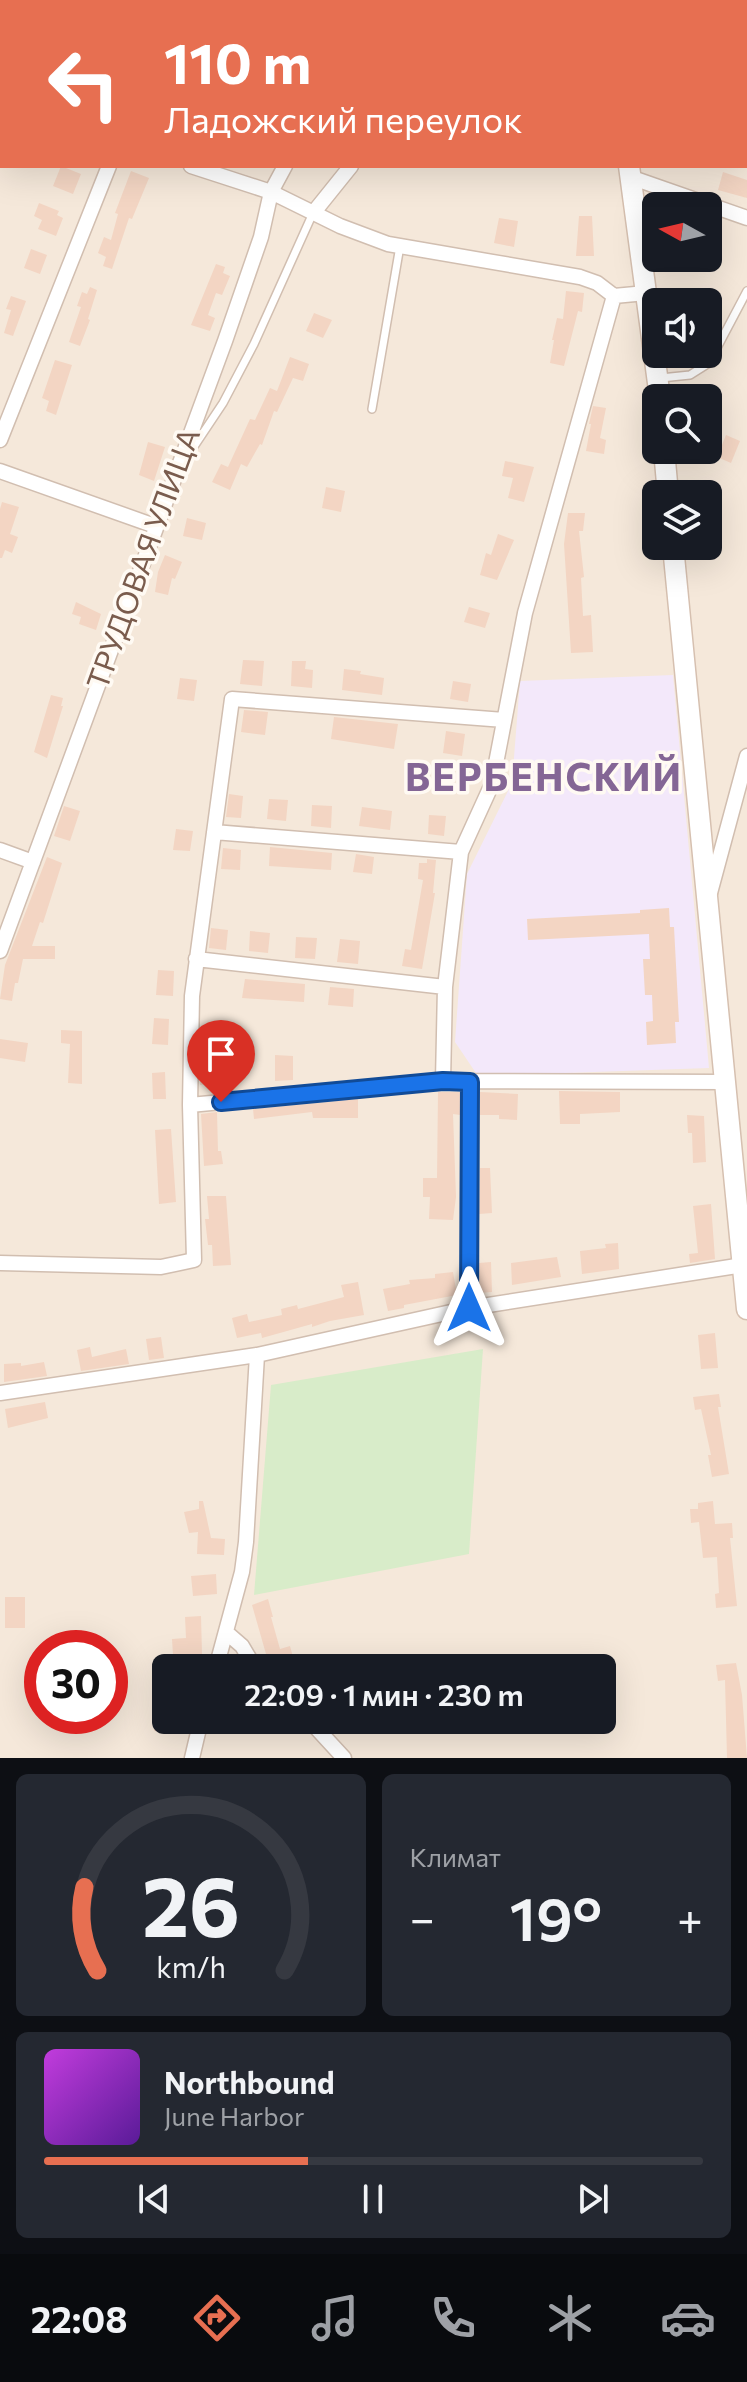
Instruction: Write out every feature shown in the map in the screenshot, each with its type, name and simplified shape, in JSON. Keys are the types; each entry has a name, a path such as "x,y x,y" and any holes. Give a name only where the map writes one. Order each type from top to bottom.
{"main road":[{"path":"629,171 645,288"},
{"path":"674,560 747,1309"}],"street":[{"path":"0,440 108,168"},
{"path":"197,168 271,192 366,236 400,246 580,277 597,283 614,296 642,293"},
{"name":"ТРУДОВАЯ УЛИЦА","path":"0,951 261,237 271,192 284,168"},
{"path":"314,212 349,168"},
{"path":"629,171 747,218"},
{"path":"443,1081 445,987 461,852 492,784 525,613 614,296"},
{"path":"0,471 155,526"},
{"path":"0,1263 161,1267 194,1260 190,1105 192,996 232,699 504,720"},
{"path":"707,905 747,756"},
{"path":"214,832 461,852"},
{"path":"0,850 33,862"},
{"path":"196,959 445,987"},
{"path":"190,1105 443,1081 725,1082"},
{"path":"469,1308 470,1082"},
{"path":"0,1393 257,1355 469,1308 743,1265"},
{"path":"220,1654 242,1572 246,1542 257,1355"},
{"path":"227,1633 247,1654"},
{"path":"192,1758 198,1734"},
{"path":"322,1734 344,1758"}],"lane":[{"path":"172,480 223,403 254,344 314,212"},
{"path":"372,409 400,246"},
{"path":"669,384 709,363 747,291"}],"shaded area":[{"path":"0,168 747,168 747,1758 0,1758"},
{"path":"673,675 709,1068 478,1076 455,1042 467,874 512,783 520,681"}],"green space":[{"path":"483,1349 469,1554 254,1595 271,1385"}],"building":[{"path":"60,168 81,174 73,194 53,186"},
{"path":"131,171 149,178 132,219 129,218 112,269 103,266 106,257 98,253 104,237 111,240 118,214 115,213"},
{"path":"723,172 747,180 747,198 718,190"},
{"path":"39,203 59,211 57,215 63,218 56,236 38,229 42,220 34,216"},
{"path":"579,216 592,216 594,256 576,256"},
{"path":"499,218 518,221 514,247 494,243"},
{"path":"31,249 47,255 40,274 24,268"},
{"path":"216,264 225,267 223,273 230,276 222,295 216,293 208,315 215,318 210,331 191,325"},
{"path":"90,287 97,290 80,346 69,342 81,307 77,306 82,292 87,294"},
{"path":"566,291 584,293 582,312 578,311 564,366 550,363 557,318 563,319"},
{"path":"11,296 26,301 13,336 4,333 11,310 6,309"},
{"path":"314,313 332,320 323,338 306,331"},
{"path":"290,357 309,364 303,381 293,378 277,412 274,411 262,445 247,467 241,464 230,490 212,482 221,464 228,467 250,419 255,420 270,388 277,391"},
{"path":"55,360 72,365 56,415 46,411 49,401 42,398"},
{"path":"593,406 606,408 600,438 606,440 604,454 586,451"},
{"path":"726,435 740,441 731,463 722,459"},
{"path":"148,442 165,447 154,481 139,475"},
{"path":"505,461 534,467 524,502 508,498 513,478 502,476"},
{"path":"326,487 345,491 341,512 322,508"},
{"path":"2,502 19,507 10,534 18,537 12,553 5,550 0,558 0,509"},
{"path":"568,513 585,513 583,531 579,531 584,577 581,578 583,616 591,615 593,652 571,653 564,544"},
{"path":"187,518 206,523 202,540 183,536"},
{"path":"498,534 514,540 497,580 480,575 486,553 491,555"},
{"path":"165,555 182,562 175,579 172,578 168,595 155,592"},
{"path":"76,602 101,614 96,630 79,624 81,617 72,614"},
{"path":"469,607 490,613 485,628 464,622"},
{"path":"243,660 264,661 262,686 240,684"},
{"path":"292,661 306,661 305,669 313,670 312,688 291,686"},
{"path":"344,669 384,678 382,695 342,690"},
{"path":"180,678 197,680 194,701 177,699"},
{"path":"453,681 471,684 468,702 450,699"},
{"path":"51,695 63,698 63,706 47,758 34,752"},
{"path":"244,710 268,712 265,735 241,732"},
{"path":"334,717 398,724 394,749 331,739"},
{"path":"446,731 465,734 462,756 443,753"},
{"path":"229,794 243,796 241,818 226,817"},
{"path":"269,799 288,800 286,821 267,819"},
{"path":"312,805 332,806 331,828 311,826"},
{"path":"64,806 80,811 70,841 54,836"},
{"path":"362,807 392,811 390,830 359,826"},
{"path":"429,815 446,816 444,836 428,834"},
{"path":"176,829 193,831 190,851 173,850"},
{"path":"270,847 332,853 331,870 269,866"},
{"path":"223,848 241,850 240,870 221,869"},
{"path":"356,854 374,857 372,874 353,872"},
{"path":"47,857 62,863 43,923 40,922 32,946 55,946 55,959 23,959 12,1001 0,999 5,965"},
{"path":"427,859 436,860 435,893 422,969 402,966 405,949 411,950 423,880 418,879 419,863 427,863"},
{"path":"669,908 670,927 674,927 679,1022 675,1022 676,1043 647,1045 646,1022 653,1021 652,995 645,995 643,959 650,959 649,934 528,940 527,919 640,913 640,910"},
{"path":"211,928 228,930 226,950 209,948"},
{"path":"250,931 270,933 268,953 249,951"},
{"path":"296,937 317,938 315,959 295,958"},
{"path":"340,939 360,941 358,964 337,962"},
{"path":"158,970 174,971 173,996 156,995"},
{"path":"245,979 305,984 304,1002 242,998"},
{"path":"330,987 354,989 353,1007 328,1005"},
{"path":"154,1018 169,1019 168,1045 152,1044"},
{"path":"61,1030 82,1031 82,1084 68,1083 70,1044 61,1043"},
{"path":"0,1039 28,1043 25,1062 0,1058"},
{"path":"275,1055 293,1056 293,1080 275,1081"},
{"path":"219,1065 221,1083 200,1085 201,1067"},
{"path":"165,1072 166,1099 153,1099 152,1073"},
{"path":"559,1091 620,1092 620,1112 580,1114 580,1124 560,1124"},
{"path":"438,1092 460,1092 460,1115 453,1114 456,1197 453,1220 429,1219 430,1197 423,1197 423,1178 437,1178"},
{"path":"480,1092 518,1094 517,1120 499,1119 499,1115 480,1115"},
{"path":"358,1099 358,1118 313,1118 312,1112 254,1119 253,1109"},
{"path":"217,1112 218,1151 221,1151 223,1164 204,1166 201,1114"},
{"path":"687,1115 704,1116 706,1162 693,1163 692,1133 688,1133"},
{"path":"171,1129 176,1202 159,1204 155,1130"},
{"path":"480,1168 490,1168 492,1213 479,1214"},
{"path":"207,1196 226,1196 231,1265 213,1266 212,1245 208,1245 205,1219 209,1219"},
{"path":"711,1204 715,1259 690,1263 689,1254 698,1253 693,1206"},
{"path":"618,1243 619,1269 582,1274 580,1251 606,1248 605,1244"},
{"path":"557,1257 561,1277 512,1285 511,1263"},
{"path":"491,1262 492,1292 479,1293 479,1263"},
{"path":"453,1272 457,1295 388,1311 383,1289 410,1284 409,1280 435,1278 435,1274"},
{"path":"358,1282 364,1315 312,1327 312,1324 262,1338 261,1333 237,1338 232,1318 247,1314 249,1322 282,1315 281,1309 297,1305 298,1309 344,1297 341,1285"},
{"path":"715,1333 718,1368 701,1369 698,1335"},
{"path":"161,1337 164,1358 149,1360 146,1339"},
{"path":"90,1347 92,1357 126,1349 129,1364 81,1371 77,1350"},
{"path":"44,1362 47,1376 4,1382 4,1364 21,1363 21,1366"},
{"path":"719,1394 721,1407 718,1407 729,1474 712,1477 708,1455 711,1455 701,1409 695,1410 693,1397"},
{"path":"45,1402 48,1418 8,1428 5,1409"},
{"path":"199,1501 203,1501 211,1538 225,1539 224,1555 197,1554 198,1532 189,1533 184,1512 199,1509"},
{"path":"713,1501 715,1524 732,1523 733,1538 730,1538 737,1606 716,1608 715,1594 719,1593 717,1557 703,1558 699,1522 691,1523 690,1509 698,1509 698,1503"},
{"path":"216,1574 217,1594 193,1596 191,1576"},
{"path":"5,1597 25,1597 25,1628 5,1628"},
{"path":"268,1599 280,1649 290,1646 292,1654 266,1654 252,1605"},
{"path":"201,1616 202,1654 173,1654 172,1639 186,1638 185,1617"},
{"path":"736,1663 747,1758 727,1758 725,1680 718,1681 716,1665"}],"district":[{"name":"ВЕРБЕНСКИЙ","path":"544,778"}],"route":[{"path":"221,1102 443,1081 470,1082 469,1308"}]}
